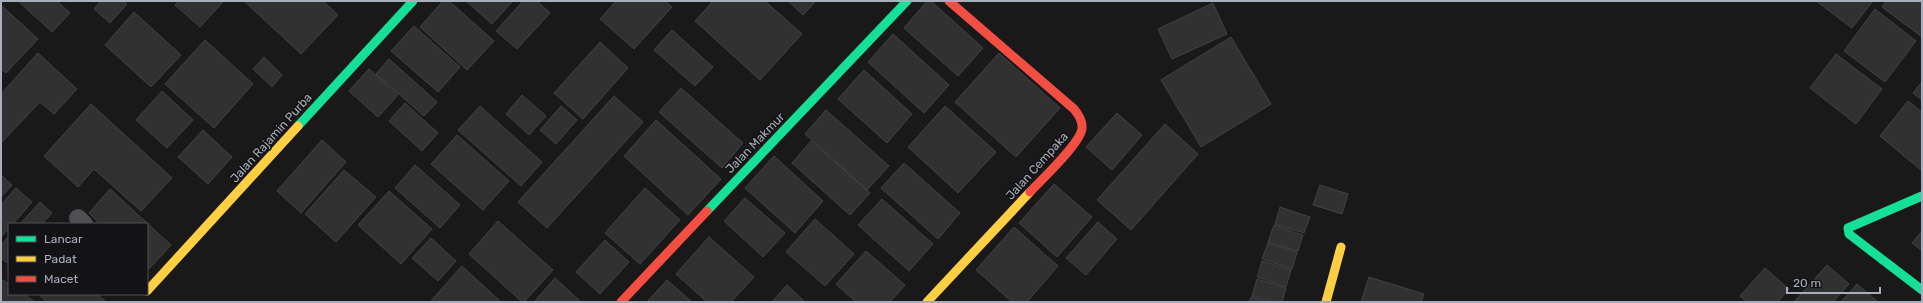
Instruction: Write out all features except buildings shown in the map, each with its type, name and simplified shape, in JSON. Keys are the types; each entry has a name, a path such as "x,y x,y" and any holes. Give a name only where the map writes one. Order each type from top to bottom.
{"street":[{"name":"Jalan Rajamin Purba","path":"148,287 413,1"},
{"name":"Jalan Makmur","path":"621,302 907,1"},
{"name":"Jalan Cempaka","path":"927,302 1070,149 1079,138 1082,127 1081,116 1074,109 949,1"},
{"path":"1922,196 1852,225 1848,228 1848,232 1922,290"},
{"path":"1326,302 1341,247"}],"traffic: fast":[{"path":"298,126 413,1"},
{"path":"707,211 907,1"},
{"path":"1922,196 1848,228 1849,234 1922,290"}],"traffic: slow":[{"path":"148,290 298,126"},
{"path":"927,302 1030,192"},
{"path":"1326,302 1341,247"}],"traffic: jam":[{"path":"949,1 1074,109 1080,118 1082,129 1074,144 1030,192"},
{"path":"621,302 707,211"}]}
